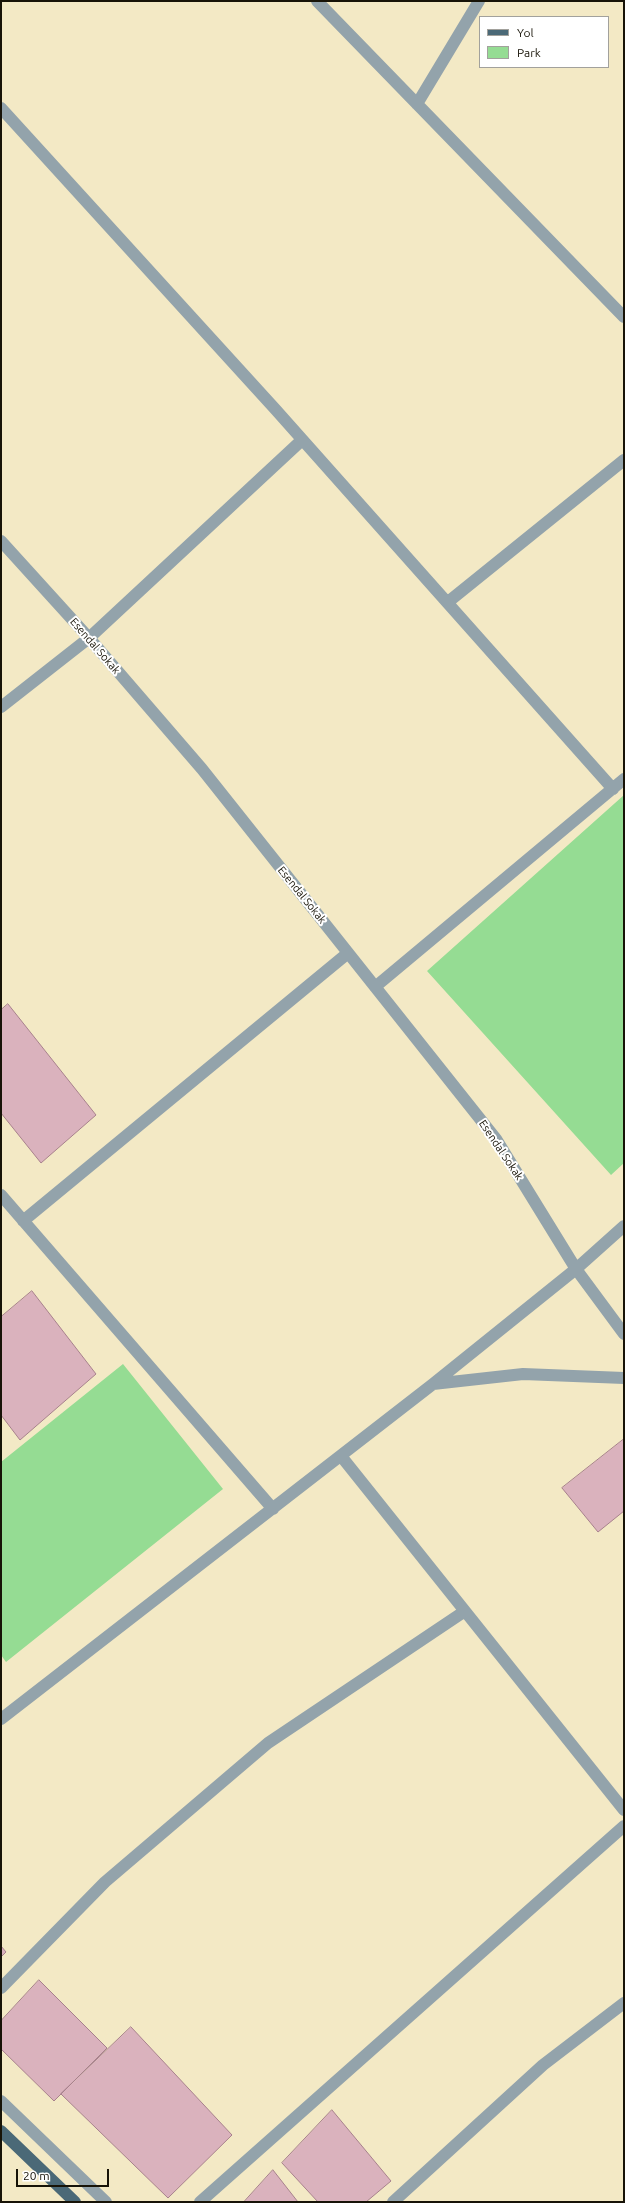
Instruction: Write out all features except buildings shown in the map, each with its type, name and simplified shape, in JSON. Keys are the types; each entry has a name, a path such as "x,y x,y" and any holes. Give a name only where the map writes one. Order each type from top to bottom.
{"main road":[{"path":"1,2131 75,2202"}],"street":[{"path":"317,1 624,317"},
{"path":"417,104 479,1"},
{"path":"1,108 448,602 613,789"},
{"path":"1,707 89,638 302,440"},
{"path":"448,602 624,460"},
{"name":"Esendal Sokak","path":"1,541 89,638 202,769 496,1139 576,1270 624,1334"},
{"path":"376,987 624,779"},
{"path":"23,1221 348,952"},
{"path":"1,1196 273,1509"},
{"path":"1,1719 433,1384 576,1270 624,1226"},
{"path":"433,1384 523,1374 624,1378"},
{"path":"341,1456 624,1810"},
{"path":"1,1988 105,1882 268,1742 465,1611"},
{"path":"200,2202 624,1826"},
{"path":"393,2202 543,2065 624,2003"},
{"path":"1,2101 106,2202"}],"green space":[{"path":"624,795 624,1163 611,1175 427,971"},
{"path":"123,1364 223,1489 6,1662 1,1655 1,1462"}]}
